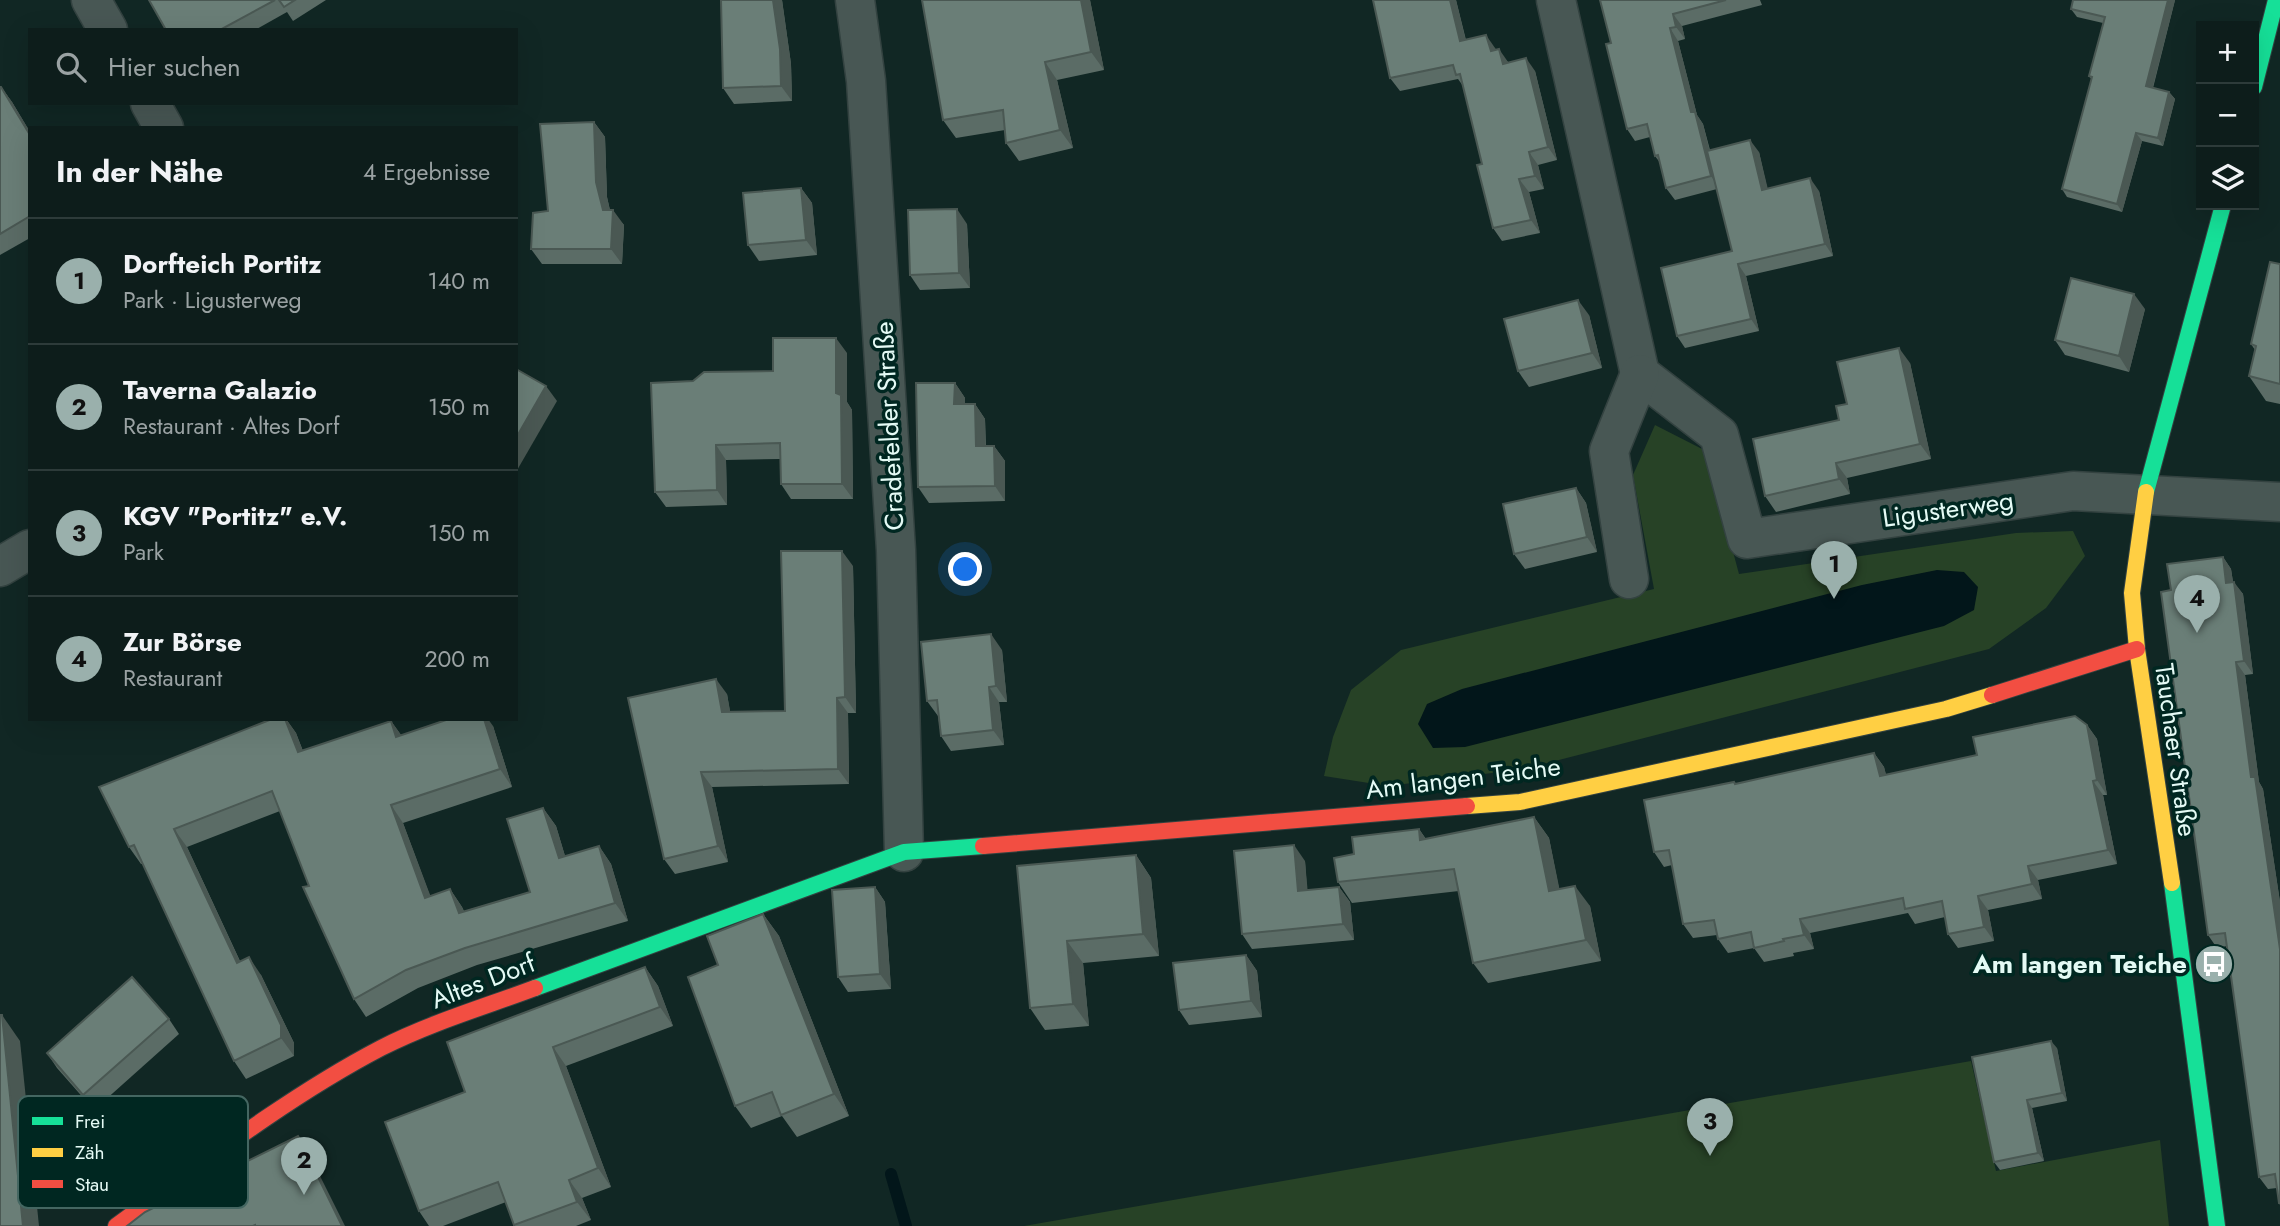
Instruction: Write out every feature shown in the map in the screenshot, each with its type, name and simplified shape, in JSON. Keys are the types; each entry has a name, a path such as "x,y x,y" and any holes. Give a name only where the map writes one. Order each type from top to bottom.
{"street":[{"path":"90,0 107,28"},
{"name":"Cradefelder Straße","path":"855,0 868,107 896,537 904,852"},
{"path":"1556,0 1640,374 1609,451 1629,579"},
{"path":"2255,84 2276,0"},
{"path":"151,105 163,126"},
{"name":"Tauchaer Straße","path":"2217,1226 2183,960 2137,649 2132,593 2146,494 2222,210"},
{"name":"Ligusterweg","path":"1640,374 1719,435 1747,539 2073,491 2146,494"},
{"path":"2146,494 2280,502"},
{"path":"0,567 28,550"},
{"name":"Am langen Teiche","path":"904,852 1520,802 1946,709 2137,649"},
{"name":"Altes Dorf","path":"248,1133 313,1089 384,1047 448,1020 904,852"},
{"name":"Altes Dorf","path":"116,1226 141,1208"}],"green space":[{"path":"1655,425 1706,451 1739,574 2016,533 2073,531 2085,556 2046,608 1989,649 1524,769 1388,786 1324,776 1333,737 1351,690 1401,650 1654,589 1633,475"},
{"path":"1971,1061 1996,1171 2160,1140 2169,1226 1024,1226"}],"shaded area":[{"path":"1937,570 1964,572 1978,587 1974,610 1944,626 1465,747 1433,748 1418,724 1427,704 1462,689 1862,585"}],"building":[{"path":"149,0 275,0 224,28 165,28"},
{"path":"279,0 295,0 284,7"},
{"path":"721,0 773,0 780,49 781,86 723,88"},
{"path":"922,0 1081,0 1091,52 1045,62 1060,130 1006,143 1003,110 943,120"},
{"path":"1373,0 1450,0 1460,41 1486,35 1491,51 1499,49 1503,64 1526,58 1548,147 1529,152 1535,176 1519,179 1531,220 1493,228 1477,165 1482,164 1460,74 1456,75 1453,65 1390,78"},
{"path":"1600,0 1726,0 1673,14 1676,27 1670,28 1691,112 1695,112 1711,176 1666,188 1647,124 1627,129 1606,44 1611,43"},
{"path":"2073,0 2168,0 2146,86 2169,92 2158,138 2136,133 2117,204 2062,189 2105,17 2071,9"},
{"path":"1,87 28,132 28,217 0,234"},
{"path":"594,122 596,182 603,210 613,210 611,249 531,249 533,213 548,211 540,124"},
{"path":"1750,140 1762,190 1810,178 1825,244 1738,264 1751,319 1677,336 1661,268 1732,251 1707,151"},
{"path":"801,188 806,240 748,245 743,193"},
{"path":"957,209 959,273 910,275 908,210"},
{"path":"2270,262 2280,264 2280,384 2249,376 2256,346 2251,344"},
{"path":"2071,278 2134,294 2119,356 2055,340"},
{"path":"1578,300 1592,353 1518,371 1504,319"},
{"path":"773,338 836,338 836,393 841,395 842,484 781,484 780,443 716,445 717,490 655,492 651,383 693,381 704,372 773,371"},
{"path":"1899,348 1920,444 1836,463 1839,479 1765,496 1753,439 1839,420 1836,406 1847,404 1837,362"},
{"path":"518,370 546,386 518,435"},
{"path":"916,383 955,383 954,404 975,404 976,446 994,446 995,486 918,487"},
{"path":"1576,488 1587,537 1514,554 1503,504"},
{"path":"781,551 842,551 845,697 837,698 838,769 701,772 718,846 664,859 628,698 716,679 722,712 785,711"},
{"path":"2223,557 2226,583 2234,582 2244,661 2236,662 2251,777 2255,777 2280,949 2280,1203 2275,1174 2259,1177 2225,933 2208,935 2161,592 2171,590 2167,564"},
{"path":"991,634 996,686 989,687 993,730 941,736 937,700 927,701 921,642"},
{"path":"2075,716 2087,725 2097,780 2093,781 2108,850 2028,866 2032,884 1978,896 1984,927 1948,934 1942,901 1905,909 1903,898 1800,919 1804,935 1754,948 1751,932 1718,939 1714,920 1683,924 1669,850 1654,852 1644,800 1734,782 1735,784 1874,753 1880,776 1977,755 1973,737"},
{"path":"267,721 286,721 298,752 391,721 396,737 443,721 485,721 500,769 391,805 425,898 450,889 459,913 530,892 507,819 543,808 559,858 599,846 615,903 465,948 406,970 354,999 303,887 309,886 272,791 174,829 237,963 249,957 281,1025 281,1038 234,1061 134,845 129,847 99,787"},
{"path":"1534,817 1549,891 1575,886 1586,940 1473,963 1454,869 1338,882 1334,858 1354,854 1352,837 1419,829 1420,840"},
{"path":"1294,845 1298,891 1339,887 1343,924 1242,934 1234,851"},
{"path":"1136,855 1143,934 1067,941 1073,1004 1030,1008 1017,866"},
{"path":"875,887 880,974 838,977 832,890"},
{"path":"763,914 834,1094 781,1115 772,1092 735,1106 688,977 718,965 707,936"},
{"path":"1246,955 1251,1001 1179,1010 1173,963"},
{"path":"645,967 660,1007 553,1047 598,1168 569,1180 577,1202 514,1225 498,1182 419,1211 385,1122 465,1092 447,1042"},
{"path":"132,977 169,1019 83,1095 47,1053"},
{"path":"2,1015 18,1176 18,1208 21,1208 23,1226 0,1226"},
{"path":"2051,1041 2062,1093 2027,1100 2038,1153 1994,1162 1972,1057"},
{"path":"298,1136 342,1226 127,1226 153,1208 248,1208 248,1161"}],"waterway":[{"path":"891,1174 906,1226"}],"traffic: fast":[{"path":"2255,84 2276,0"},
{"path":"2146,492 2222,210"},
{"path":"535,988 904,852 983,846"},
{"path":"2172,883 2217,1226"}],"traffic: slow":[{"path":"2146,492 2132,593 2137,649 2172,883"},
{"path":"1467,806 1520,802 1946,709 1992,695"}],"traffic: jam":[{"path":"1992,695 2137,649"},
{"path":"983,846 1467,806"},
{"path":"248,1131 313,1087 381,1048 457,1016 535,988"},
{"path":"116,1226 141,1208"}],"place":[{"name":"Dorfteich Portitz","path":"1834,599"},
{"name":"Zur Börse","path":"2197,633"},
{"name":"Am langen Teiche","path":"2214,964"},
{"name":"KGV \"Portitz\" e.V.","path":"1710,1156"},
{"name":"Taverna Galazio","path":"304,1195"}]}
